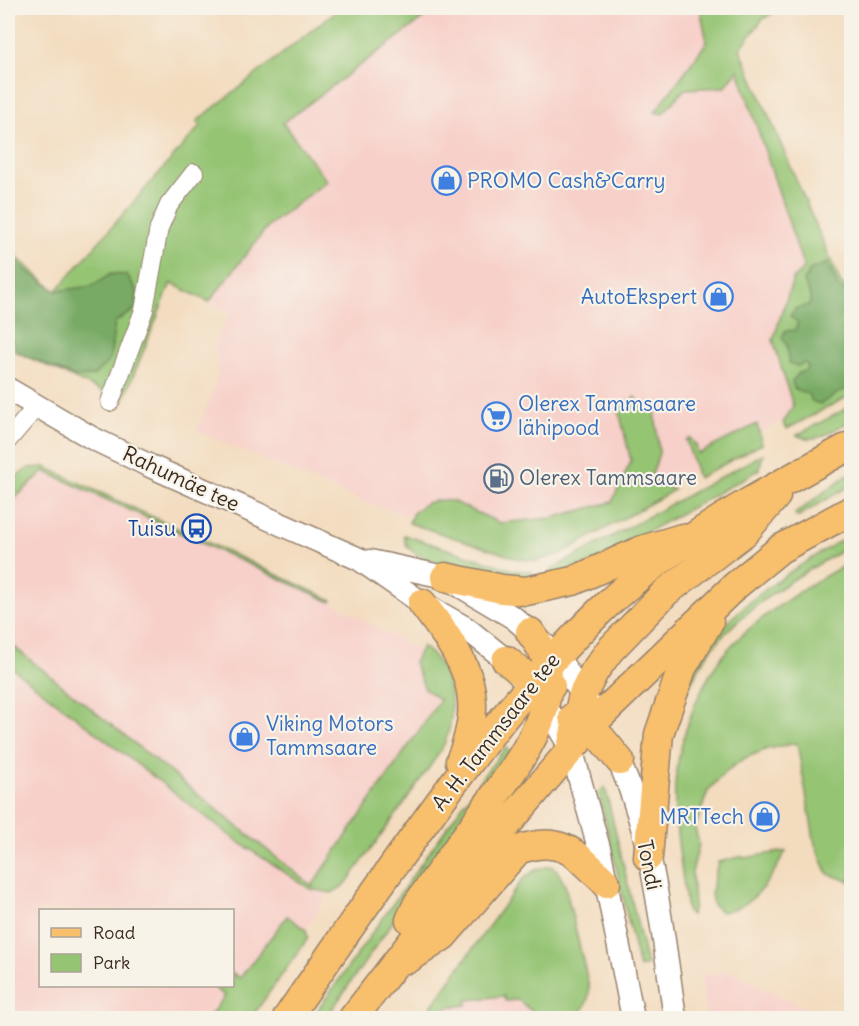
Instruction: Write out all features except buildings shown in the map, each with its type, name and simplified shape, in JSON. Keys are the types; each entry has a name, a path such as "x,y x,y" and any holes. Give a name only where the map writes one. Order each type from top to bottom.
{"main road":[{"name":"A. H. Tammsaare tee","path":"287,1018 366,904 500,720 516,708 543,679 600,611 699,533 791,478 852,445"},
{"path":"583,721 594,672 624,635 666,592 746,532 791,478"},
{"path":"353,1018 583,721 612,692 638,677 735,586 780,549 852,510"},
{"path":"445,577 502,589 526,591 573,581 642,550 699,533"},
{"path":"648,857 659,734 670,699 682,668 735,586"},
{"path":"422,603 456,648 467,671 471,693 469,739 447,792"},
{"path":"384,976 418,903 522,757 543,679 543,651 530,632"},
{"path":"506,660 543,679 620,761"},
{"path":"384,976 443,936 518,850 535,844 551,843 568,849 579,856 606,883"}],"street":[{"path":"110,402 144,310 159,228 169,205 194,173"},
{"name":"Rahumäe tee","path":"8,389 150,466 359,559 422,603 466,628 506,660"},
{"path":"8,440 37,406"},
{"name":"Rahumäe tee","path":"359,559 445,577 514,618 530,632"},
{"path":"543,679 583,721 606,883 633,1018"},
{"name":"Tondi","path":"620,761 630,784 648,857 675,1018"}],"shaded area":[{"path":"434,8 712,8 731,41 851,383 540,554 361,501 197,431 218,377 215,341 231,313 171,283 279,121"},
{"path":"44,471 330,601 428,656 446,700 298,943 247,1018 8,1018 8,490"},
{"path":"728,971 826,1018 706,1018 701,975"},
{"path":"457,980 580,998 584,1018 430,1018"}],"green space":[{"path":"340,8 437,8 283,123 327,181 268,226 209,302 171,283 123,401 8,348 8,250 56,291 201,125 197,121"},
{"path":"700,8 780,8 762,20 740,49 842,286 851,282 851,395 787,429 783,423 793,406 773,340 793,279 804,268 738,70 725,87 685,89 662,114 655,112 707,42"},
{"path":"8,253 25,269 56,291 92,286 111,274 127,275 137,292 136,309 115,322 110,360 93,376 74,377 19,353 8,333"},
{"path":"828,263 839,289 845,290 851,286 851,388 820,404 812,401 808,394 794,389 792,381 799,373 806,371 808,366 804,363 797,366 789,363 787,345 782,338 785,331 796,330 798,323 790,316 795,309 810,305 810,296 804,281 811,269"},
{"path":"636,397 638,402 655,409 659,453 651,478 674,490 560,554 536,561 519,559 409,523 413,513 426,503 439,500 452,501 500,523 552,518 612,502 631,461 618,407"},
{"path":"851,406 851,420 832,432 811,439 797,435"},
{"path":"757,424 762,444 698,478 686,440 690,438 696,445 698,454"},
{"path":"763,454 759,470 595,561 550,576 552,569"},
{"path":"45,467 332,600 331,602 44,471 8,505 8,482 29,468"},
{"path":"851,472 851,485 797,517 795,514"},
{"path":"851,534 851,546 814,566 776,591 724,634 703,660 686,694 695,668 710,643 729,621 777,581"},
{"path":"404,535 513,570 532,572 535,580 523,581 434,562 410,549"},
{"path":"851,562 851,882 828,874 815,844 797,743 767,749 745,758 725,772 708,791 695,828 699,844 692,872 694,906 691,915 687,912 675,816 675,785 684,737 695,705 718,662 744,634 798,593"},
{"path":"8,642 312,886 440,700 425,689 414,663 422,646 440,665 445,676 451,702 449,729 445,742 434,761 345,885 332,893 310,889 237,841 8,665"},
{"path":"506,747 510,753 326,1018 312,1018 484,775"},
{"path":"605,787 647,965 639,968 599,792"},
{"path":"786,851 761,890 743,905 721,912 713,905 711,893 718,862 743,856 744,858"},
{"path":"550,866 557,870 565,885 589,986 586,1003 577,1017 540,1018 518,1000 505,1001 504,996 467,1000 467,1005 447,1007 435,1018 423,1018 522,880 535,870"},
{"path":"287,916 306,930 308,938 251,1018 208,1018 225,996 213,987 234,987 234,974 240,978"}],"place":[{"name":"PROMO Cash&Carry","path":"446,181"},
{"name":"AutoEkspert","path":"718,297"},
{"name":"Olerex Tammsaare lähipood","path":"497,416"},
{"name":"Olerex Tammsaare","path":"498,478"},
{"name":"Tuisu","path":"197,529"},
{"name":"Viking Motors Tammsaare","path":"245,736"},
{"name":"MRTTech","path":"765,817"}]}
